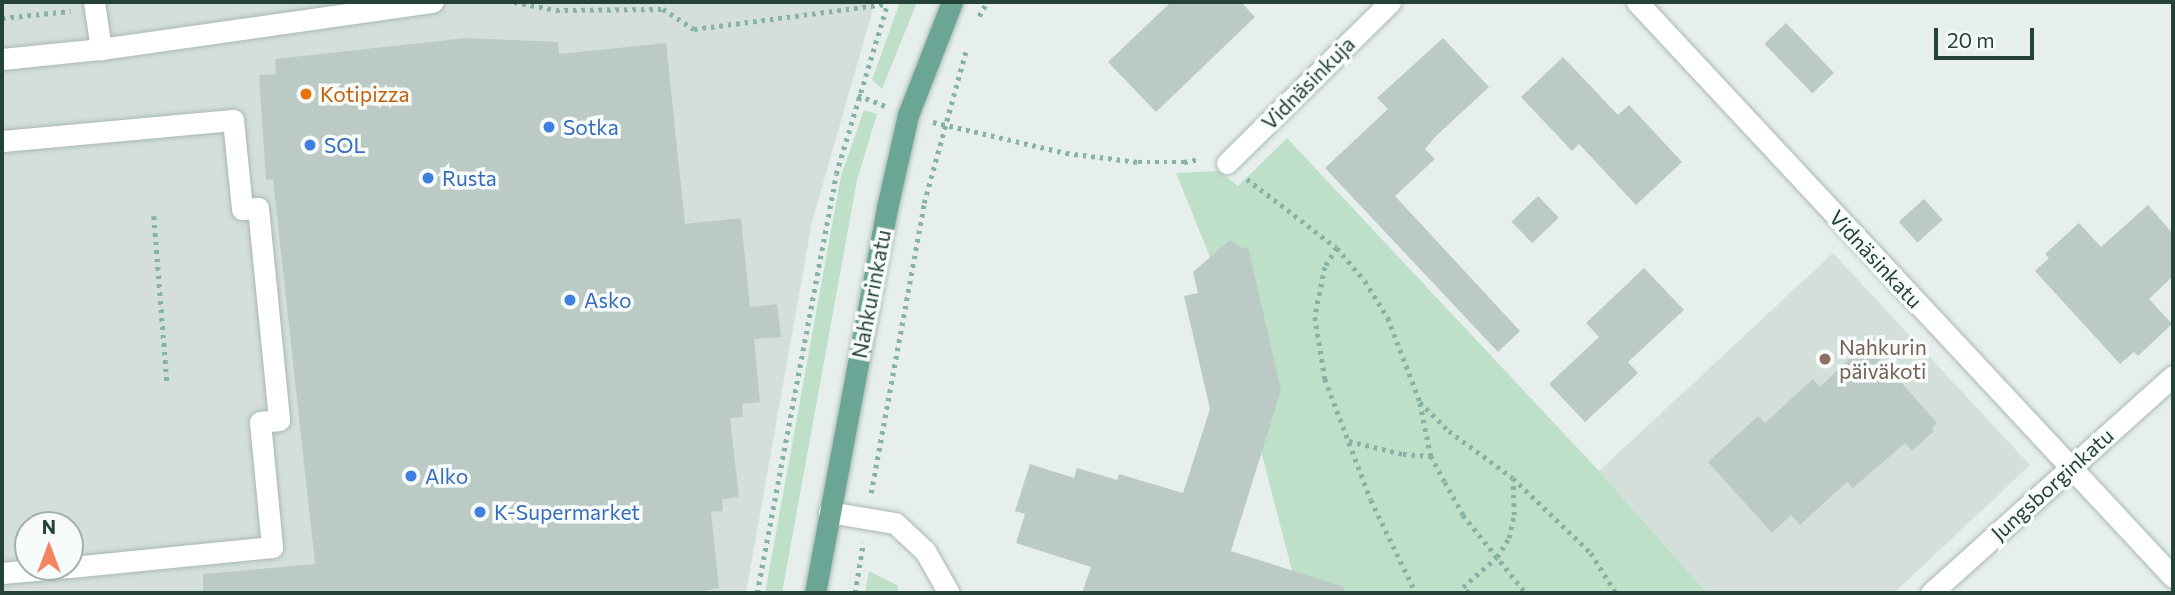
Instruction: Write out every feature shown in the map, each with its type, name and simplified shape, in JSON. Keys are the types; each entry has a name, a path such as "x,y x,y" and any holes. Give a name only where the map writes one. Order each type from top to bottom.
{"main road":[{"name":"Nahkurinkatu","path":"816,593 829,512 908,116 952,2"}],"street":[{"path":"2,59 101,49 433,2"},
{"name":"Vidnäsinkuja","path":"1227,163 1390,2"},
{"name":"Vidnäsinkatu","path":"1637,2 2173,577"},
{"path":"94,5 101,49"},
{"path":"2,141 233,120 242,209 258,208 279,420 260,422 272,547 84,566"},
{"name":"Jungsborginkatu","path":"1931,593 2068,467 2173,376"},
{"path":"829,512 895,523 925,551 949,593"}],"path":[{"path":"514,2 556,10 663,9 694,29 888,3 836,174 757,593"},
{"path":"976,20 987,2"},
{"path":"2,18 94,5"},
{"path":"855,593 924,203 968,41"},
{"path":"945,125 1066,153 1139,162 1184,162 1210,157 1227,163 1337,248 1366,281 1388,318 1420,402 1431,456 1463,514 1526,593"},
{"path":"154,216 167,381"},
{"path":"1337,248 1325,267 1315,317 1325,379 1399,565 1416,593"},
{"path":"1420,402 1449,431 1513,478 1591,553 1616,593"},
{"path":"1349,441 1403,454 1431,456"},
{"path":"1468,593 1463,587 1497,557 1509,538 1514,515 1513,478"}],"shaded area":[{"path":"2,2 875,2 812,222 746,593 2,593"},
{"name":"Nahkurin päiväkoti","path":"1833,253 2030,465 1894,593 1707,593 1599,471"}],"green space":[{"path":"900,2 917,2 882,89 872,80"},
{"path":"864,110 877,114 857,180 782,593 765,593 841,176"},
{"path":"1287,138 1599,471 1707,593 1302,593 1295,582 1212,262 1176,173 1219,171 1238,186"},
{"path":"869,571 897,585 899,593 865,593"}],"building":[{"path":"1171,2 1241,2 1255,17 1156,112 1108,62"},
{"path":"1786,23 1834,73 1812,93 1764,44"},
{"path":"466,38 558,42 559,54 666,43 685,224 741,218 750,307 777,304 781,337 754,339 760,402 742,404 743,417 730,418 739,497 722,499 723,511 711,512 719,588 693,593 203,593 203,574 315,564 273,179 266,180 259,75 276,74 275,59"},
{"path":"1443,38 1489,87 1436,136 1425,149 1435,159 1395,196 1520,331 1498,352 1325,168 1388,109 1377,98"},
{"path":"1563,57 1618,115 1629,105 1682,162 1636,205 1579,144 1572,151 1521,97"},
{"path":"1538,196 1559,218 1532,243 1511,222"},
{"path":"1924,199 1943,220 1917,243 1899,222"},
{"path":"2148,205 2173,234 2173,276 2149,299 2172,324 2138,356 2134,352 2120,364 2035,271 2049,258 2045,254 2079,223 2101,247"},
{"path":"1230,240 1241,248 1248,247 1281,390 1231,551 1344,587 1344,593 1082,593 1091,567 1016,543 1025,514 1015,511 1030,464 1074,478 1077,468 1117,480 1119,474 1183,493 1210,409 1184,296 1198,293 1193,272"},
{"path":"1644,268 1684,310 1628,362 1638,373 1585,422 1549,384 1599,337 1586,323"},
{"path":"1866,343 1937,423 1932,428 1934,431 1912,451 1905,443 1853,488 1847,482 1800,525 1791,515 1772,533 1708,462 1758,416 1765,423 1813,379 1820,387"}],"place":[{"name":"Kotipizza","path":"306,94"},
{"name":"Sotka","path":"549,127"},
{"name":"SOL","path":"310,145"},
{"name":"Rusta","path":"428,178"},
{"name":"Asko","path":"570,300"},
{"name":"Nahkurin päiväkoti","path":"1825,359"},
{"name":"Alko","path":"411,476"},
{"name":"K-Supermarket","path":"480,512"}]}
